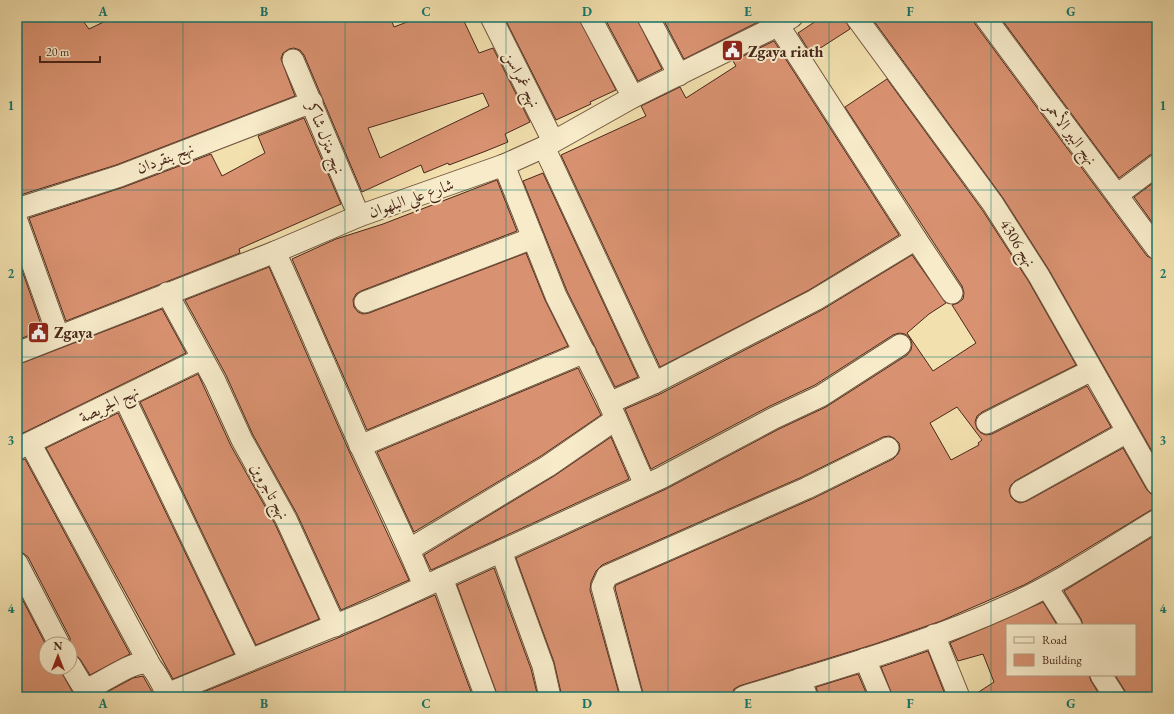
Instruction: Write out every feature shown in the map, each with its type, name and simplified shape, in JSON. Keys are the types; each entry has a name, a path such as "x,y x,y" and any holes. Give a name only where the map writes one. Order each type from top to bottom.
{"street":[{"name":"نهج غمراسن","path":"491,17 549,144 654,383"},
{"path":"590,17 633,97"},
{"path":"648,17 679,75"},
{"name":"نهج 4306","path":"856,17 993,204 1039,276 1157,484"},
{"name":"نهج البير الأحمر","path":"986,17 1157,249"},
{"name":"شارع علي البلهوان","path":"17,353 166,293 275,252 359,216 504,165 549,144 633,97 679,75 781,20"},
{"path":"781,20 916,239 952,293"},
{"name":"نهج منزل شاكر","path":"293,60 312,102 340,175 359,216"},
{"name":"نهج بنقردان","path":"17,209 120,176 312,102"},
{"path":"504,165 556,296 585,352 645,485"},
{"path":"1116,195 1157,165"},
{"path":"17,221 58,336"},
{"path":"365,302 532,238"},
{"path":"410,549 548,466 612,411 654,383 815,300 916,239"},
{"path":"275,252 328,368 360,446 410,549 433,582 486,697"},
{"name":"نهج تاجروين","path":"166,293 201,359 215,381 242,440 286,518 335,626"},
{"path":"23,446 168,695 335,626 645,485 774,418 821,396 900,345"},
{"path":"360,446 585,352"},
{"name":"نهج الجريصة","path":"23,446 201,359"},
{"path":"987,423 1092,370"},
{"path":"124,397 250,660"},
{"path":"1021,491 1127,432"},
{"path":"632,697 602,587 607,576 807,488 888,448"},
{"path":"743,697 804,688 865,659 934,636 1010,605 1047,587 1157,520"},
{"path":"501,551 543,666 550,697"},
{"path":"17,563 55,636"},
{"path":"1047,587 1070,624"},
{"path":"934,636 959,697"},
{"path":"865,659 881,697"},
{"path":"76,676 82,685 89,688 138,663 144,662 150,665"},
{"path":"1102,676 1115,697"}],"building":[{"path":"17,17 80,17 89,29 114,17 390,17 394,27 420,17 462,17 479,53 493,48 530,122 505,134 508,142 424,173 421,165 362,192 304,55 300,50 294,48 283,53 281,59 295,96 116,165 17,196","holes":["483,93 489,106 380,158 368,128"]},
{"path":"504,17 578,17 616,90 590,102 591,104 556,120"},
{"path":"604,17 636,17 662,69 638,81"},
{"path":"662,17 761,17 762,20 684,59"},
{"path":"822,17 844,17 850,29 811,54 798,33"},
{"path":"871,17 973,17 975,24 1147,256 1157,261 1157,460 1049,270 1003,198"},
{"path":"1000,17 1153,17 1157,24 1157,153 1150,155 1119,178"},
{"path":"774,41 899,235 809,290 660,367 561,155 646,116 641,106 680,87 686,98 736,66 733,61"},
{"path":"887,79 983,211 1029,282 1076,365 982,412 977,416 975,422 977,429 986,435 992,434 1087,386 1111,427 1015,481 1009,490 1011,497 1020,503 1027,501 1123,448 1147,490 1151,494 1157,496 1157,508 1151,510 1024,585 941,621 875,644 739,686 734,689 731,697 644,697 615,588 616,585 812,499 893,459 898,454 900,449 899,443 894,438 889,436 883,437 802,477 602,565 596,571 591,582 590,590 620,697 562,697 554,662 516,558 666,489 779,429 826,407 907,355 911,350 912,344 910,338 905,334 899,333 893,335 815,385 768,407 651,469 625,409 660,394 820,311 912,255 946,303 929,314 907,333 933,371 976,343 952,305 963,299 964,293 962,286 845,107","holes":["957,407 982,440 978,443 979,445 951,460 930,423"]},
{"path":"304,118 341,204 239,249 240,253 66,321 29,218 124,187 211,154 222,176 265,153 258,136"},
{"path":"543,173 638,377 615,387 567,291 523,181"},
{"path":"497,180 517,231 361,291 356,294 353,300 354,307 358,312 363,314 369,313 526,253 545,300 568,346 367,430 292,259 336,239 383,224"},
{"path":"1157,180 1157,229 1134,197"},
{"path":"17,256 43,330 17,340"},
{"path":"269,267 349,451 409,580 341,610 297,514 253,435 226,375 185,300"},
{"path":"162,309 186,353 17,436 17,365"},
{"path":"578,368 601,415 541,456 414,532 377,452"},
{"path":"198,374 231,446 275,524 319,619 256,645 140,402"},
{"path":"118,413 234,654 173,679 46,448"},
{"path":"611,437 629,479 431,570 424,555 554,476"},
{"path":"25,459 130,654 90,675 78,657 78,636 69,636 28,557 17,551 17,461"},
{"path":"1157,534 1157,697 1127,697 1116,676 1136,676 1136,624 1083,624 1064,591"},
{"path":"494,568 531,669 538,697 498,697 457,585"},
{"path":"17,589 41,636 38,636 38,676 64,676 72,691 80,697 17,697"},
{"path":"435,595 473,697 191,697 340,637"},
{"path":"1043,602 1056,624 1006,624 1006,676 1089,676 1101,697 971,697 994,682 983,654 958,661 950,643"},
{"path":"928,651 946,697 893,697 881,667"},
{"path":"858,674 868,697 819,697 816,687"},
{"path":"143,676 155,697 98,697 133,678"}],"place":[{"name":"Zgaya riath","path":"732,51"},
{"name":"Zgaya","path":"39,332"}]}
